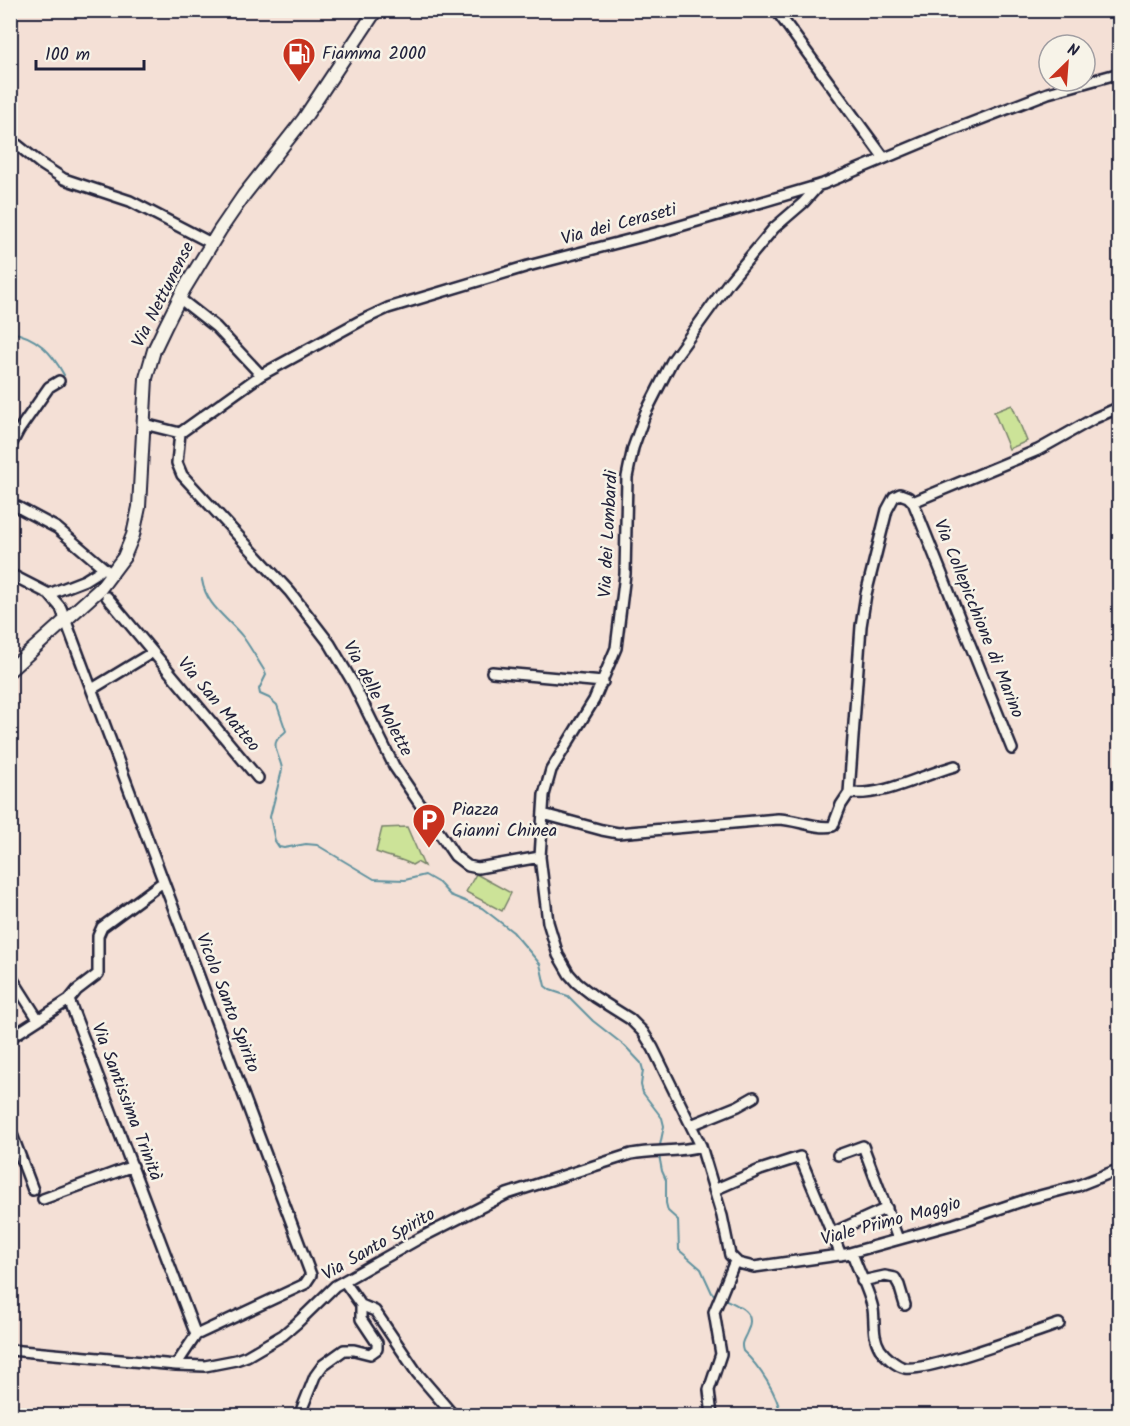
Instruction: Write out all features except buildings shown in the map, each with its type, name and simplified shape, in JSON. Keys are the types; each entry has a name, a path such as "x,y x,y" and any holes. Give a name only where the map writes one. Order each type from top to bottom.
{"main road":[{"name":"Via Nettunense","path":"10,670 100,589 109,571 127,550 138,515 144,394 150,364 179,298 211,243 244,195 307,114 376,10"}],"street":[{"path":"776,10 884,158"},
{"name":"Via dei Ceraseti","path":"180,433 261,375 360,321 396,306 528,266 667,230 819,185 1054,91 1119,73"},
{"path":"10,139 64,179 130,201 211,243"},
{"name":"Via dei Lombardi","path":"540,857 545,789 551,770 603,682 619,637 626,560 627,477 645,414 672,361 729,282 774,228 803,203 819,185"},
{"path":"179,298 216,327 261,375"},
{"path":"10,447 18,430 50,387 59,381"},
{"name":"Via Collepicchione di Marino","path":"913,502 1038,450 1119,407"},
{"path":"144,424 180,433"},
{"name":"Via delle Molette","path":"180,433 177,463 182,475 290,592 330,644 350,677 398,773 455,856 468,866 478,868 540,857"},
{"name":"Via Collepicchione di Marino","path":"543,814 613,832 778,819 798,820 829,827 835,823 839,808 849,793 861,626 866,594 892,500 900,494 913,502 1012,749"},
{"path":"10,503 57,528 109,571 49,594 10,574"},
{"name":"Vicolo Santo Spirito","path":"49,594 59,606 92,689 311,1276 305,1284 196,1335"},
{"name":"Via San Matteo","path":"107,597 258,778"},
{"name":"Via San Matteo","path":"92,689 153,652"},
{"path":"492,672 603,682"},
{"path":"849,793 863,794 889,790 955,766"},
{"path":"540,857 548,922 560,960 569,974 586,991 626,1016 644,1032 701,1146 722,1216 729,1251 735,1261 714,1318 721,1354 709,1390 712,1416"},
{"path":"10,1038 69,1000 75,992 98,974 98,936 102,927 163,882"},
{"path":"10,975 38,1019"},
{"name":"Via Santissima Trinità","path":"69,1000 196,1335"},
{"path":"691,1125 754,1097"},
{"path":"10,1129 33,1190"},
{"name":"Via Santo Spirito","path":"10,1350 176,1365 214,1365 247,1356 283,1335 332,1288 420,1238 511,1193 621,1157 701,1146"},
{"path":"838,1155 863,1146 898,1239"},
{"path":"714,1190 760,1170 800,1157 832,1233 862,1281 873,1308 875,1335 879,1347 898,1366 911,1368 940,1363 1059,1324"},
{"path":"43,1199 133,1166"},
{"name":"Viale Primo Maggio","path":"735,1261 746,1266 762,1267 847,1254 1077,1186 1119,1169"},
{"path":"832,1233 887,1208"},
{"path":"862,1281 887,1275 894,1278 899,1285 905,1305"},
{"path":"299,1416 315,1376 323,1365 344,1350 370,1354 376,1351 377,1343 361,1319 361,1305 344,1281"},
{"path":"361,1305 369,1307 376,1314 417,1373 453,1416"},
{"path":"176,1365 196,1335"}],"green space":[{"path":"1012,405 1027,441 1009,449 994,412"},
{"path":"407,827 424,866 417,862 412,865 376,852 382,828"},
{"path":"476,874 511,893 502,911 466,892"}],"waterway":[{"path":"10,332 28,337 43,347 64,375"},
{"path":"202,580 208,597 243,637 264,670 266,675 259,689 260,694 277,705 286,731 278,738 275,745 282,770 270,817 275,841 279,847 317,845 374,879 405,880 425,875 439,883 450,895 482,908 513,932 540,964 545,986 568,996 641,1063 643,1093 662,1118 664,1126 659,1150"},
{"path":"659,1155 666,1180 668,1211 678,1220 679,1250 701,1269 712,1293 717,1296"},
{"path":"722,1298 739,1306 748,1314 750,1325 742,1348 767,1381 781,1416"}],"place":[{"name":"Fiamma 2000","path":"299,83"},
{"name":"Piazza Gianni Chinea","path":"429,849"}]}
